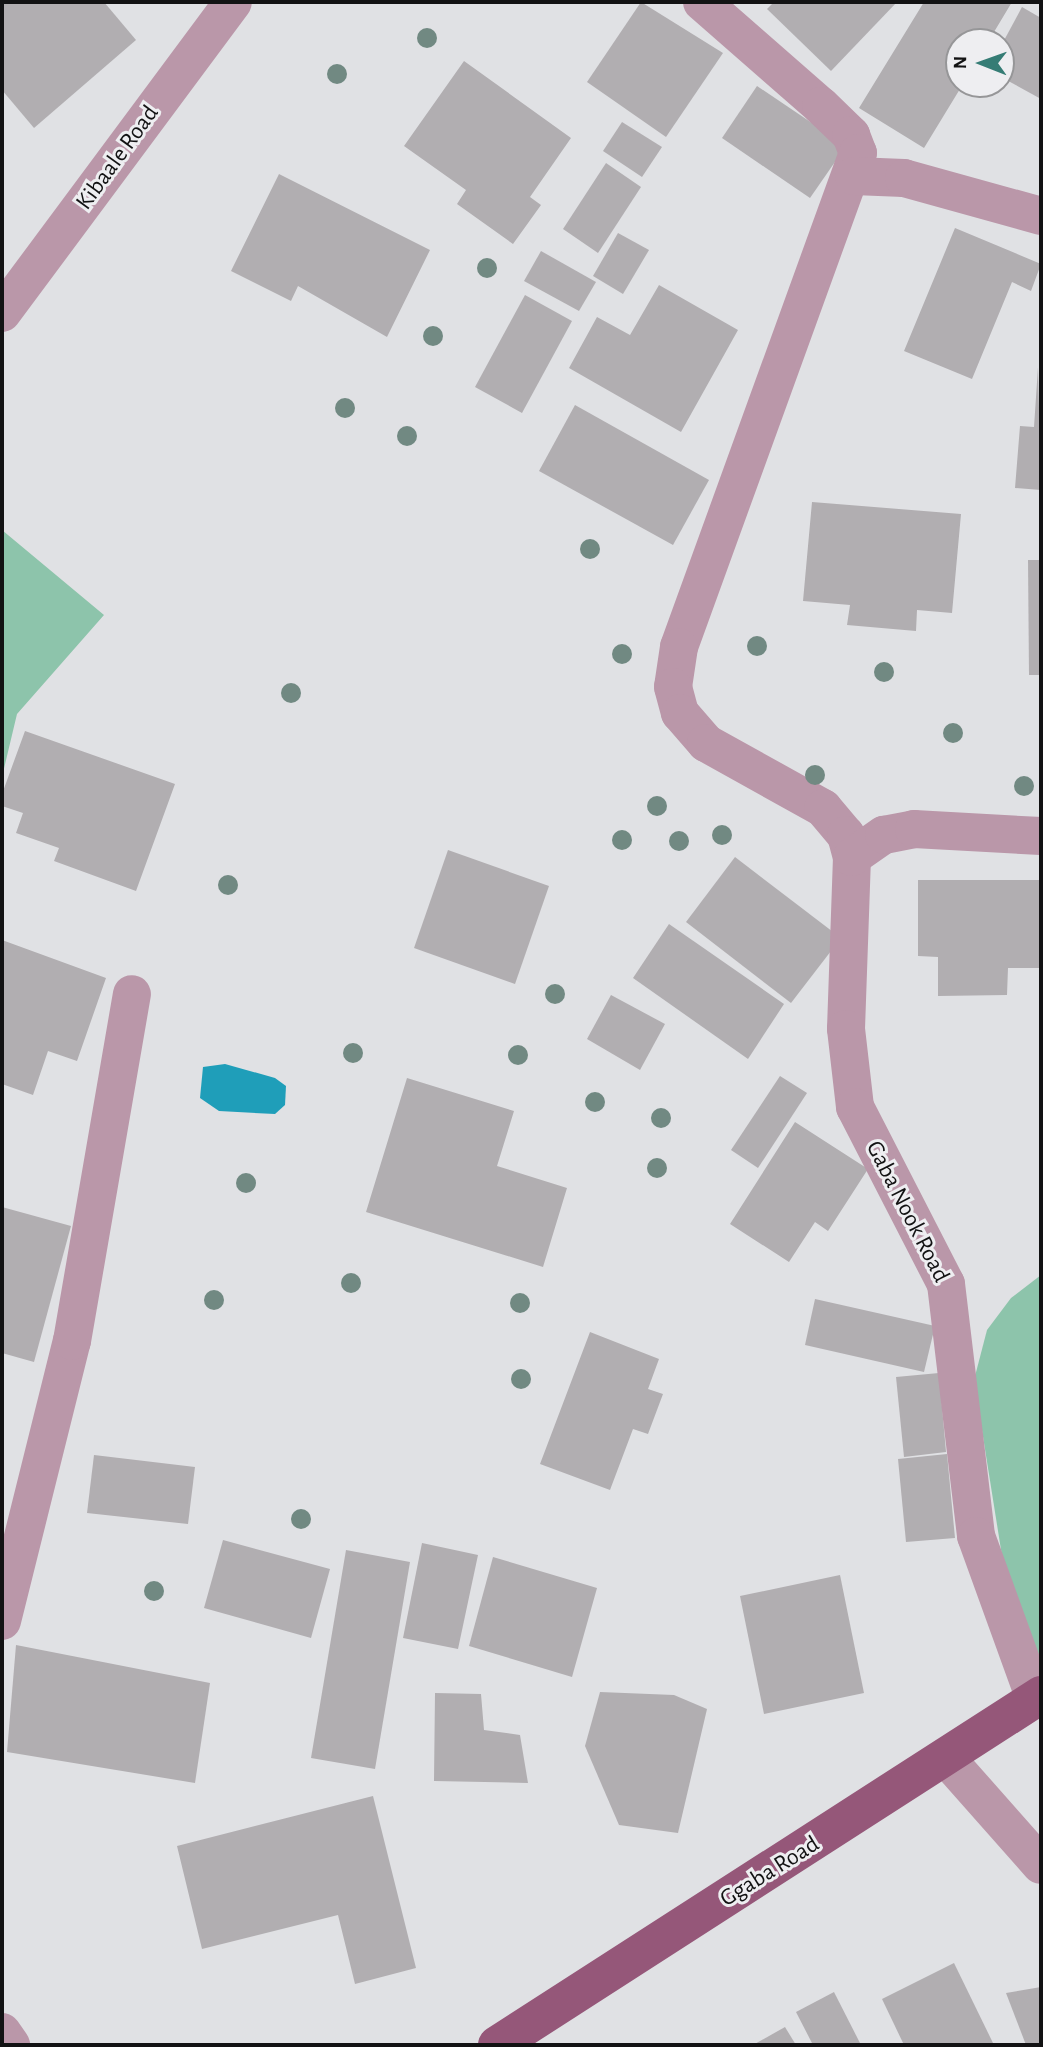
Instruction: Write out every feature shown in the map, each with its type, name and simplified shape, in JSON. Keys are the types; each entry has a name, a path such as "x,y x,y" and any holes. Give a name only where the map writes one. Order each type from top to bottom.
{"main road":[{"name":"Ggaba Road","path":"497,2045 947,1760 1038,1697"}],"street":[{"name":"Kibaale Road","path":"2,313 233,2"},
{"path":"702,2 851,135 858,153 855,176 904,178 1041,216"},
{"name":"Gaba Nook Road","path":"855,176 679,647 673,687 680,713 706,743 823,808 846,835 852,857 846,1029 855,1107 946,1284 976,1536 1038,1697"},
{"path":"852,857 884,835 914,829 1041,836"},
{"path":"2,1620 72,1341 132,993"},
{"path":"947,1760 1041,1865"},
{"path":"2,2032 11,2045"}],"green space":[{"path":"2,530 104,615 17,714 2,777"},
{"path":"1041,1275 1041,1658 1027,1642 1002,1556 974,1380 987,1330 1011,1298"}],"water":[{"path":"225,1064 275,1078 286,1086 285,1105 275,1114 219,1111 200,1098 203,1067"}],"building":[{"path":"2,2 104,2 136,40 34,128 2,90"},
{"path":"641,2 723,53 666,137 587,82"},
{"path":"774,2 897,2 831,71 767,9"},
{"path":"924,2 1012,2 996,28 945,28 945,98 954,98 924,148 859,108"},
{"path":"1022,7 1041,18 1041,99 1015,85 1015,28 1011,28"},
{"path":"464,61 571,138 530,197 541,205 513,244 457,204 466,190 404,146"},
{"path":"757,86 846,146 810,198 722,138"},
{"path":"622,122 662,147 642,177 603,151"},
{"path":"606,163 641,187 598,253 563,229"},
{"path":"279,174 430,250 387,337 298,286 291,301 231,271"},
{"path":"955,228 1041,264 1031,291 1012,282 972,379 904,351"},
{"path":"618,233 649,250 623,294 593,276"},
{"path":"541,251 596,282 579,311 524,281"},
{"path":"659,285 738,330 681,432 569,368 597,317 630,335"},
{"path":"525,295 572,321 522,413 475,387"},
{"path":"1038,367 1041,490 1015,488 1020,426 1034,427"},
{"path":"575,405 709,480 673,545 539,471"},
{"path":"812,502 961,514 952,613 917,610 916,631 847,625 850,605 803,601"},
{"path":"1028,560 1041,560 1041,675 1029,675"},
{"path":"25,731 175,784 136,891 54,861 59,848 16,833 23,813 2,806 2,794"},
{"path":"448,850 549,886 515,984 414,948"},
{"path":"735,857 841,938 791,1003 686,922"},
{"path":"918,880 1041,880 1041,968 1008,968 1007,995 938,996 938,957 918,956"},
{"path":"669,924 784,1004 748,1059 633,978"},
{"path":"2,940 106,978 77,1061 48,1051 33,1095 2,1084"},
{"path":"611,995 665,1024 640,1070 587,1039"},
{"path":"780,1076 807,1093 758,1168 731,1150"},
{"path":"407,1078 514,1111 497,1166 567,1188 543,1267 366,1212"},
{"path":"795,1122 868,1169 828,1231 815,1222 789,1262 730,1224"},
{"path":"2,1207 71,1226 34,1362 2,1353"},
{"path":"815,1299 935,1326 924,1372 805,1345"},
{"path":"590,1332 659,1359 648,1389 663,1394 648,1434 633,1429 610,1490 540,1464"},
{"path":"939,1373 946,1452 904,1457 896,1377"},
{"path":"947,1454 955,1538 906,1542 898,1459"},
{"path":"94,1455 195,1467 188,1524 87,1513"},
{"path":"223,1540 330,1569 311,1638 204,1608"},
{"path":"422,1543 478,1555 458,1649 403,1638"},
{"path":"346,1550 410,1562 375,1769 311,1758"},
{"path":"493,1557 597,1588 572,1677 469,1646"},
{"path":"840,1575 864,1693 764,1714 740,1596"},
{"path":"16,1645 210,1683 195,1783 7,1752"},
{"path":"600,1692 674,1695 707,1709 678,1833 619,1825 585,1746"},
{"path":"435,1693 481,1694 484,1730 520,1735 528,1783 434,1781"},
{"path":"373,1796 416,1968 355,1984 338,1915 202,1949 177,1846"},
{"path":"954,1963 993,2043 904,2045 882,1999"},
{"path":"1041,1987 1041,2045 1026,2045 1006,1993"},
{"path":"834,1992 861,2045 813,2045 796,2012"},
{"path":"785,2027 796,2045 753,2045"}]}
